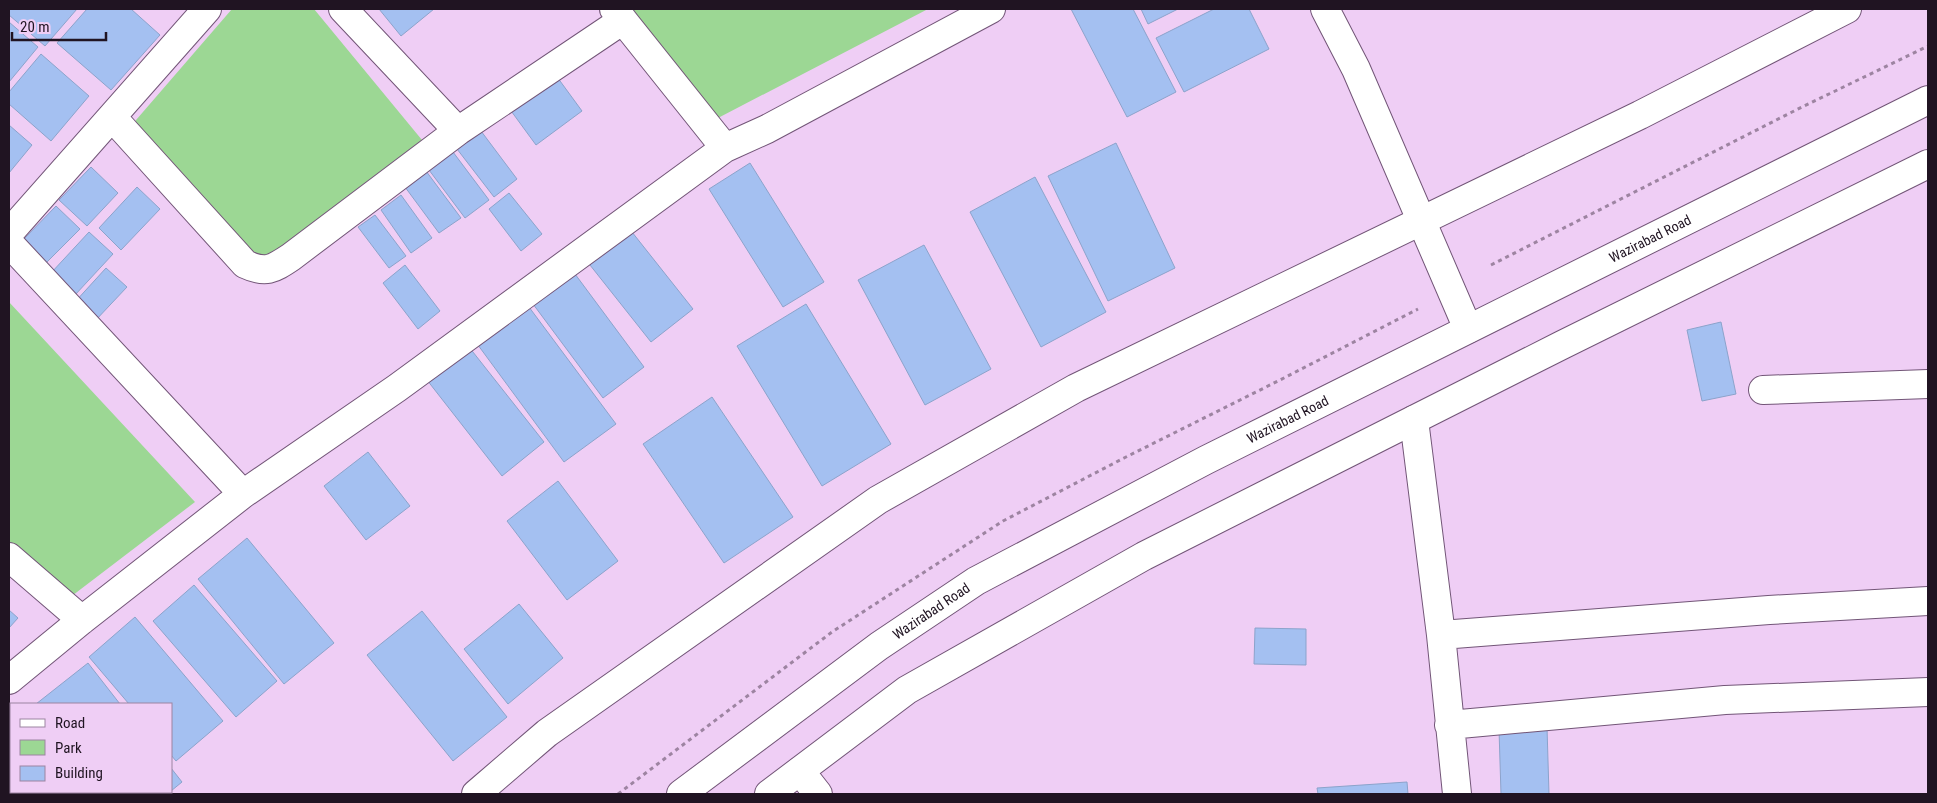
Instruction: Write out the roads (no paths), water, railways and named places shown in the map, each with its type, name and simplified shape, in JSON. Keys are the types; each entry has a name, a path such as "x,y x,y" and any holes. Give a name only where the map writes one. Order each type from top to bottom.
{"main road":[{"path":"343,9 458,131"},
{"path":"9,680 82,620 243,494 397,388 725,148 767,129 991,9"},
{"path":"1325,9 1356,69 1468,329"},
{"path":"476,794 547,733 878,500 1076,388 1631,119 1847,9"},
{"path":"9,233 112,118 192,13"},
{"path":"112,118 245,264 257,270 272,270 291,257 458,131 619,14 725,148"},
{"name":"Wazirabad Road","path":"681,794 879,646 976,581 1206,460 1928,100"},
{"path":"769,794 916,685 1144,556 1928,164"},
{"path":"9,243 243,494"},
{"path":"1763,390 1928,384"},
{"path":"1414,420 1457,794"},
{"path":"9,557 82,620"},
{"path":"1440,635 1769,610 1928,601"},
{"path":"1449,725 1725,700 1928,692"},
{"path":"800,771 818,794"}]}
